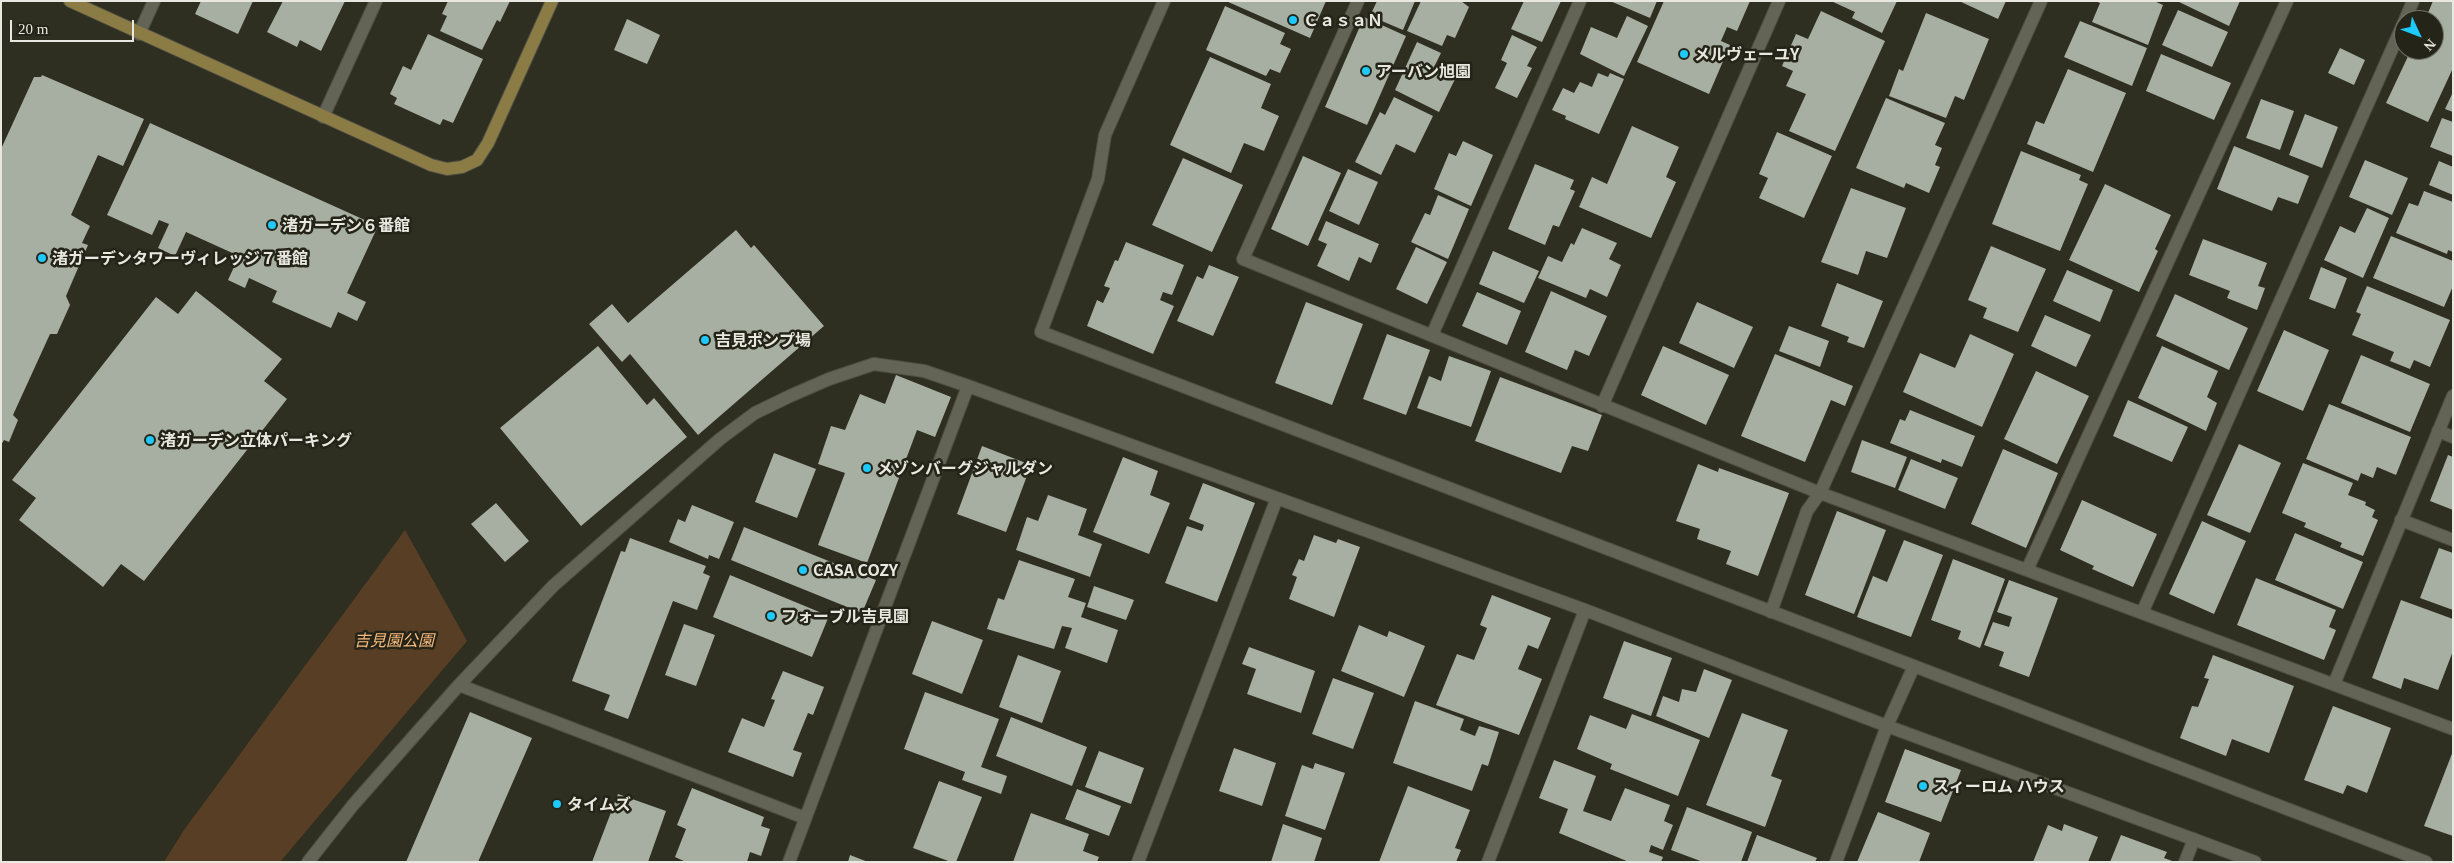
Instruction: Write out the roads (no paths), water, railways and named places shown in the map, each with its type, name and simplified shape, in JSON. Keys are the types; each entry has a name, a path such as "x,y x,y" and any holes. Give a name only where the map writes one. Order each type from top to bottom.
{"street":[{"path":"70,1 323,117 431,165 447,169 462,167 477,160 488,143 552,1"},
{"path":"140,34 154,1"},
{"path":"323,117 376,1"},
{"path":"1164,1 1104,135 1098,180 1040,332 2426,862"},
{"path":"1358,1 1243,259 1820,493 2453,729"},
{"path":"1432,336 1580,1"},
{"path":"1602,406 1779,1"},
{"path":"1771,612 1807,512 1820,493 2041,1"},
{"path":"2027,570 2288,1"},
{"path":"2142,613 2394,44"},
{"path":"308,862 353,805 459,685 553,586 720,438 755,413 829,379 874,364 924,371 968,386 1585,610 1887,726 2256,862"},
{"path":"789,862 968,386"},
{"path":"2334,684 2453,396"},
{"path":"2438,431 2453,437"},
{"path":"1138,862 1277,498"},
{"path":"2401,520 2453,540"},
{"path":"1488,862 1585,610"},
{"path":"1836,862 1887,726 1914,666"},
{"path":"459,685 805,818"},
{"path":"2185,862 2194,839"}],"place":[{"name":"ＣａｓａＮ","path":"1293,20"},
{"name":"メルヴェーユY","path":"1684,54"},
{"name":"アーバン旭園","path":"1366,71"},
{"name":"渚ガーデン６番館","path":"272,225"},
{"name":"渚ガーデンタワーヴィレッジ７番館","path":"42,258"},
{"name":"吉見ポンプ場","path":"705,340"},
{"name":"渚ガーデン立体パーキング","path":"150,440"},
{"name":"メゾンバーグジャルダン","path":"867,468"},
{"name":"CASA COZY","path":"803,570"},
{"name":"フォーブル吉見園","path":"771,616"},
{"name":"スィーロム ハウス","path":"1923,786"},
{"name":"タイムズ","path":"557,804"}],"park label":[{"name":"吉見園公園","path":"394,640"}]}
